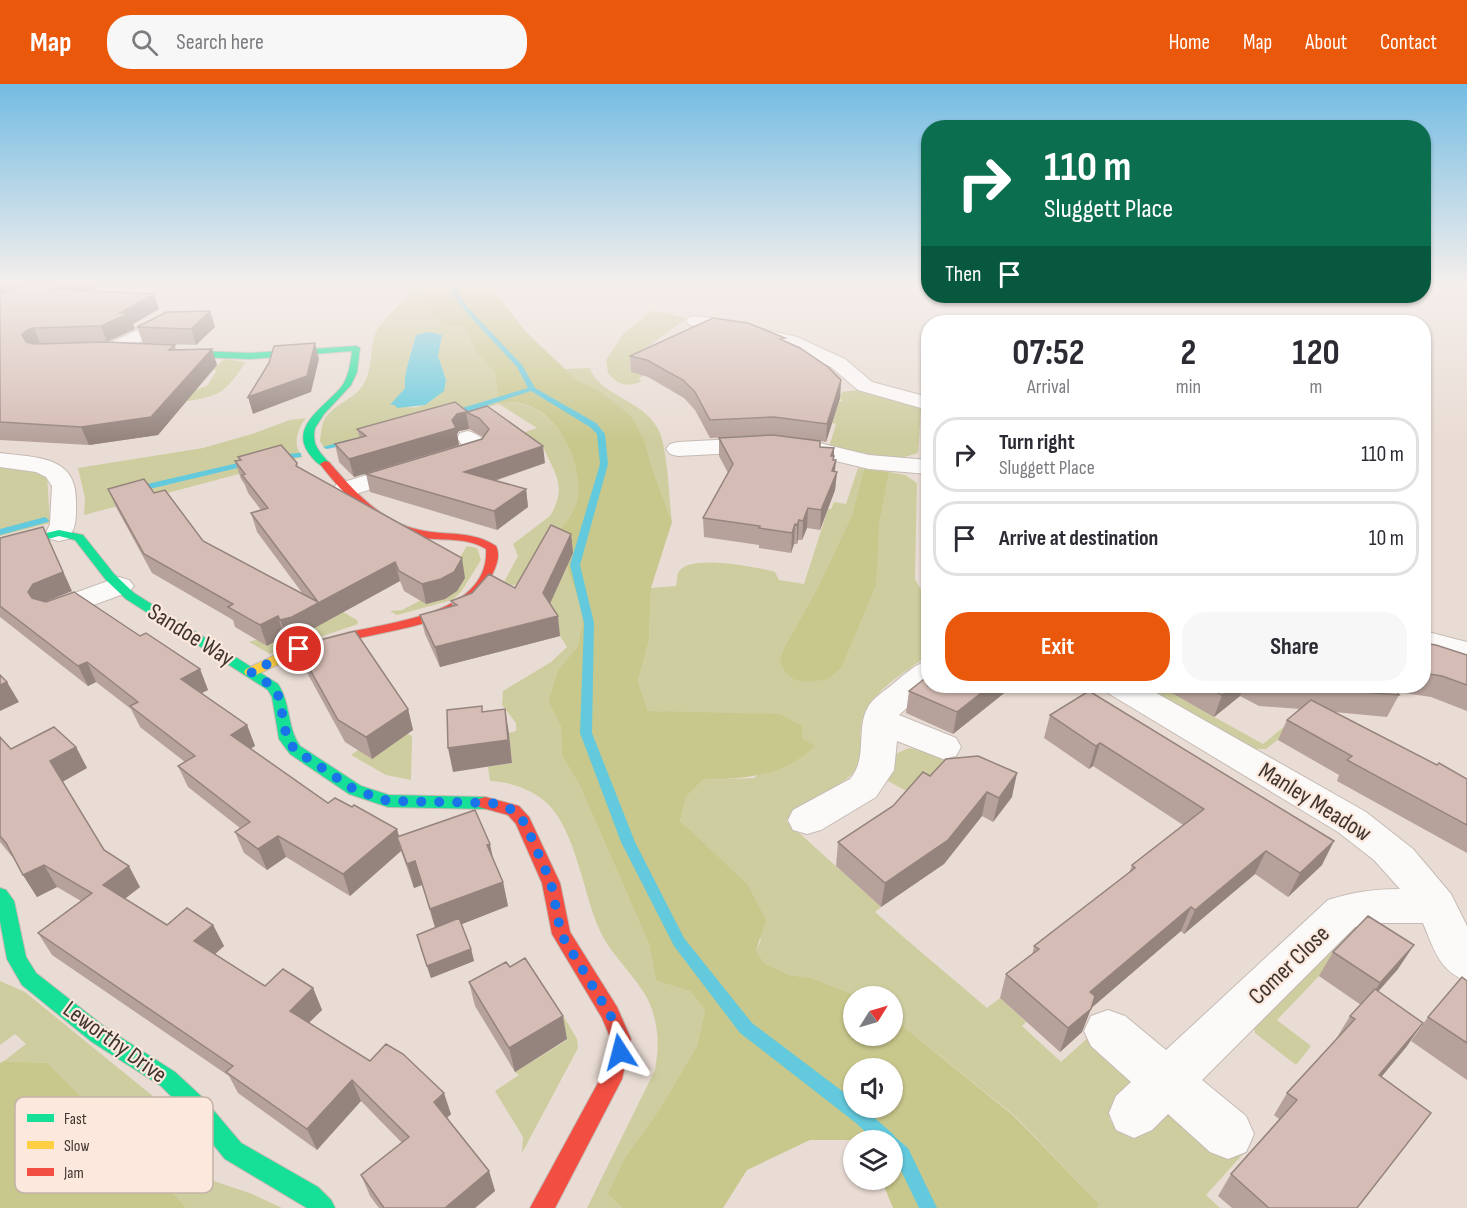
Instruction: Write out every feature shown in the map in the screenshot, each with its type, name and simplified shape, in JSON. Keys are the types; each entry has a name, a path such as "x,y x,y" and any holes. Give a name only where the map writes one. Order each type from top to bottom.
{"street":[{"path":"107,350 137,335"},
{"path":"767,335 790,341 838,363 865,386 921,402"},
{"path":"790,341 806,335"},
{"path":"153,352 250,356 356,348 355,365 348,383 311,425 308,443 346,489 374,514 424,535 466,538 486,543 495,554 471,598 457,608 299,649 251,672"},
{"path":"107,350 135,352"},
{"path":"676,449 773,444 819,450 869,462 921,470"},
{"path":"346,489 410,461 468,452"},
{"path":"0,460 42,465 55,472 64,486 64,518 59,533 0,548"},
{"name":"Sandoe Way","path":"59,533 79,537 130,597 273,687 279,697 287,739 295,750 355,790 376,799 408,803 492,803 513,810 523,821 551,883 561,934 610,1013 621,1040 615,1072 542,1208"},
{"path":"55,610 119,586"},
{"path":"1431,642 1467,652"},
{"path":"807,820 863,788 870,781 881,749 880,720 883,710 888,703 921,677"},
{"name":"Manley Meadow","path":"1132,693 1360,827 1400,861 1436,906 1448,937 1467,962"},
{"path":"880,720 944,747"},
{"name":"Leworthy Drive","path":"0,895 8,910 18,959 29,979 99,1035 168,1079 187,1097"},
{"name":"Comer Close","path":"1151,1097 1342,912 1379,906 1398,908 1436,906"},
{"path":"1108,1031 1151,1097 1228,1134"},
{"name":"Leworthy Drive","path":"213,1127 233,1151 310,1196 323,1208"}],"green space":[{"path":"375,335 416,335 407,369 405,388 395,402 390,403 410,408 424,405 435,396 446,380 430,335 468,335 477,354 495,373 499,404 325,449 320,441 322,425 330,412 363,385 369,372"},
{"path":"622,335 663,335 635,356 643,376 638,379 642,381 628,385 619,383 608,373 606,360"},
{"path":"224,359 245,362 235,378 223,390 201,399 146,403 113,402 0,390 183,394 207,386 217,370 213,370"},
{"path":"590,368 602,385 642,411 658,429 666,461 672,522 645,442 598,390 576,379 565,369"},
{"path":"860,390 921,408 918,453 898,459 829,447 836,424 832,423 830,403 842,401 838,395 843,394 841,392"},
{"path":"516,403 532,407 546,416 558,429 567,444 578,477 577,501 568,520 552,542 562,551 583,616 578,646 558,670 548,701 561,727 562,756 579,784 649,944 656,981 690,991 705,1010 697,1046 659,1110 626,1156 623,1208 587,1208 655,1070 658,1038 654,1015 647,998 611,950 600,931 573,848 558,817 548,804 528,790 490,781 488,767 512,763 509,733 516,731 516,723 502,705 503,691 551,662 567,647 540,604 556,589 503,584 518,556 513,544 550,516 558,496 557,479 542,444 525,449 513,436 537,428 499,404"},
{"path":"306,418 297,438 298,448 303,457 84,515 85,498 78,468 203,448 290,420"},
{"path":"0,465 18,466 47,475 50,523 0,536"},
{"path":"858,468 864,469 852,515 818,587 785,646 879,526 889,472 905,475 917,483 915,579 921,590 921,660 897,677 869,705 861,728 859,764 851,775 836,786 793,809 798,813 786,821 881,907 875,912 987,1008 1000,998 1026,1022 1022,1026 1061,1062 1099,1028 1136,1077 1124,1105 1109,1119 1130,1138 1146,1125 1172,1111 1224,1139 1243,1154 1206,1195 1220,1208 1097,1208 1099,1204 1016,1117 903,1026 903,986 843,986 843,990 811,978 789,975 764,963 756,950 761,940 710,851 680,821 686,797 703,780 754,778 802,739 802,726 690,713 648,711 638,681 649,640 651,588 676,586 678,573 684,567 706,562 768,570 775,572 779,580 804,584 828,509 831,509 834,502 846,504"},
{"path":"467,546 477,548 481,560 461,592 452,600 397,615 390,611 402,610 464,578 452,570"},
{"path":"343,612 357,620 358,624 270,654 249,642 314,620 327,621"},
{"path":"1154,693 1171,693 1263,744 1286,725 1290,730 1266,749 1251,749"},
{"path":"408,734 412,736 411,780 386,775 351,755 358,750"},
{"path":"909,748 923,751 951,763 914,795 886,780 893,755"},
{"path":"1355,926 1362,931 1277,1020 1311,1046 1296,1065 1255,1033 1254,1027"},
{"path":"0,981 25,992 154,1097 82,1097 48,1063 4,1061 26,1044 15,1034 0,1045"},
{"path":"560,1010 577,1039 578,1048 522,1153 523,1137 495,1091 519,1075 515,1072 567,1040 552,1015"},
{"path":"213,1180 282,1208 186,1208 173,1193 213,1193"}],"shaded area":[{"path":"468,335 530,335 576,379 598,390 631,416 645,442 672,522 651,588 649,640 638,681 648,711 780,714 802,726 802,739 815,746 789,765 776,770 749,777 703,780 686,797 680,821 747,884 766,920 756,950 764,963 789,975 811,978 843,990 843,1046 903,1046 903,1026 1015,1117 1099,1204 1097,1208 893,1208 886,1190 903,1190 903,1130 843,1130 843,1140 810,1140 747,1170 723,1208 623,1208 608,1194 626,1156 659,1110 697,1046 705,1010 690,991 656,981 649,944 579,784 562,756 561,727 548,701 558,670 578,646 583,616 562,551 551,542 568,520 577,501 578,478 567,444 558,429 546,416 532,407 516,403 499,404 495,373 477,354"},
{"path":"864,469 889,472 879,526 876,585 841,668 828,679 809,682 795,680 785,672 780,660 852,515"},
{"path":"4,1061 48,1063 82,1097 15,1097 15,1193 173,1193 186,1208 0,1208 0,1063"}],"water":[{"path":"416,335 442,335 438,356 446,380 444,391 425,405 397,408 395,405 390,405 405,388 407,369"}],"building":[{"path":"0,335 22,335 26,342 34,344 105,342 175,345 169,350 212,349 151,417 81,427 0,422"},
{"path":"675,335 779,335 785,338 780,339 800,348 828,367 841,380 827,424 774,417 710,420 695,392 683,380 647,360 630,356"},
{"path":"315,343 307,376 248,397 269,363 274,346"},
{"path":"455,402 468,412 487,406 543,446 464,472 526,489 494,511 366,474 482,439 489,429 479,418 466,412 457,414 452,420 456,428 349,459 335,444 366,436 357,429"},
{"path":"773,435 820,441 820,447 834,448 831,456 834,456 833,460 836,460 832,471 837,472 821,510 808,508 803,521 799,520 797,525 795,524 792,533 703,518 733,464 719,438"},
{"path":"281,445 297,463 296,466 462,558 454,572 441,579 422,584 399,571 395,562 292,617 280,620 278,616 260,625 228,607 233,604 144,554 108,489 144,479 154,493 165,490 203,541 318,602 251,513 268,508 242,475 245,474 235,461 241,460 238,457"},
{"path":"551,525 571,534 543,593 558,616 435,647 420,615 457,605 451,601 472,593 489,574 515,588"},
{"path":"43,527 63,572 33,584 28,592 32,598 46,602 74,592 140,636 146,633 200,669 181,679 247,725 231,735 328,803 335,798 352,807 354,805 397,829 343,874 278,836 258,849 235,832 250,822 178,766 195,756 130,706 138,702 87,662 78,666 0,606 0,538"},
{"path":"355,631 408,709 366,737 338,720 297,646"},
{"path":"1431,644 1467,655 1467,685 1431,674"},
{"path":"0,675 7,682 0,685"},
{"path":"921,682 921,693 981,693 957,712 909,691"},
{"path":"1086,693 1092,693 1334,841 1300,873 1266,851 1195,910 1191,907 1090,992 1095,996 1091,1009 1068,1028 1006,974 1039,949 1034,946 1135,868 1132,865 1204,809 1100,743 1096,746 1050,715"},
{"path":"1373,693 1398,693 1399,695"},
{"path":"1311,700 1467,779 1467,825 1347,760 1352,756 1287,720"},
{"path":"482,706 482,712 505,709 508,740 448,748 447,710"},
{"path":"54,727 76,747 50,761 104,850 129,866 103,885 167,925 187,908 213,925 194,941 265,986 283,969 313,988 290,1011 370,1061 386,1044 403,1054 444,1093 434,1102 489,1171 445,1208 384,1208 361,1175 409,1137 352,1080 307,1129 226,1072 233,1066 38,933 92,893 44,865 23,875 0,836 0,737 11,749"},
{"path":"978,756 1017,773 999,798 987,792 948,840 885,883 838,842 893,806 923,772 930,776 946,759"},
{"path":"475,810 503,882 430,909 415,861 407,864 397,837"},
{"path":"1368,916 1414,945 1380,983 1333,952"},
{"path":"459,918 471,949 427,966 417,935"},
{"path":"525,958 563,1016 509,1048 469,982 506,962 510,967"},
{"path":"1462,977 1467,981 1467,1043 1428,1017"},
{"path":"1375,989 1423,1023 1379,1075 1431,1113 1357,1208 1269,1208 1231,1174 1297,1100 1287,1093 1355,1019 1350,1016"}],"waterway":[{"path":"491,335 520,366 532,389"},
{"path":"452,414 532,389"},
{"path":"532,389 593,425 601,434 604,464 575,565 589,623 586,733 628,842 679,942 746,1028 876,1130"},
{"path":"327,447 347,442"},
{"path":"278,457 298,455"},
{"path":"137,489 251,462"},
{"path":"0,532 45,520"},
{"path":"903,1156 928,1208"}],"traffic: fast":[{"path":"170,353 250,356 356,348 353,372 347,385 314,420 310,428 308,437 311,449 325,464"},
{"path":"0,548 59,533 79,537 110,577 130,596 273,687 279,697 287,739 295,750 355,790 388,801 485,803"},
{"path":"0,895 5,901 17,959 29,979 99,1035 168,1079 187,1097"},
{"path":"213,1127 233,1151 310,1195 323,1208"}],"traffic: slow":[{"path":"251,672 299,649 351,636"}],"traffic: jam":[{"path":"325,464 355,497 392,524 420,534 458,536 476,540 492,548 493,556 487,573 469,599 462,604 431,616 351,636"},
{"path":"485,803 513,810 523,821 551,883 561,934 610,1013 621,1039 615,1072 542,1208"}],"route":[{"path":"299,649 251,672 273,687 279,697 287,739 307,760 355,790 376,799 408,803 492,803 513,810 523,821 551,883 561,934 618,1028 621,1040 620,1052"}]}
